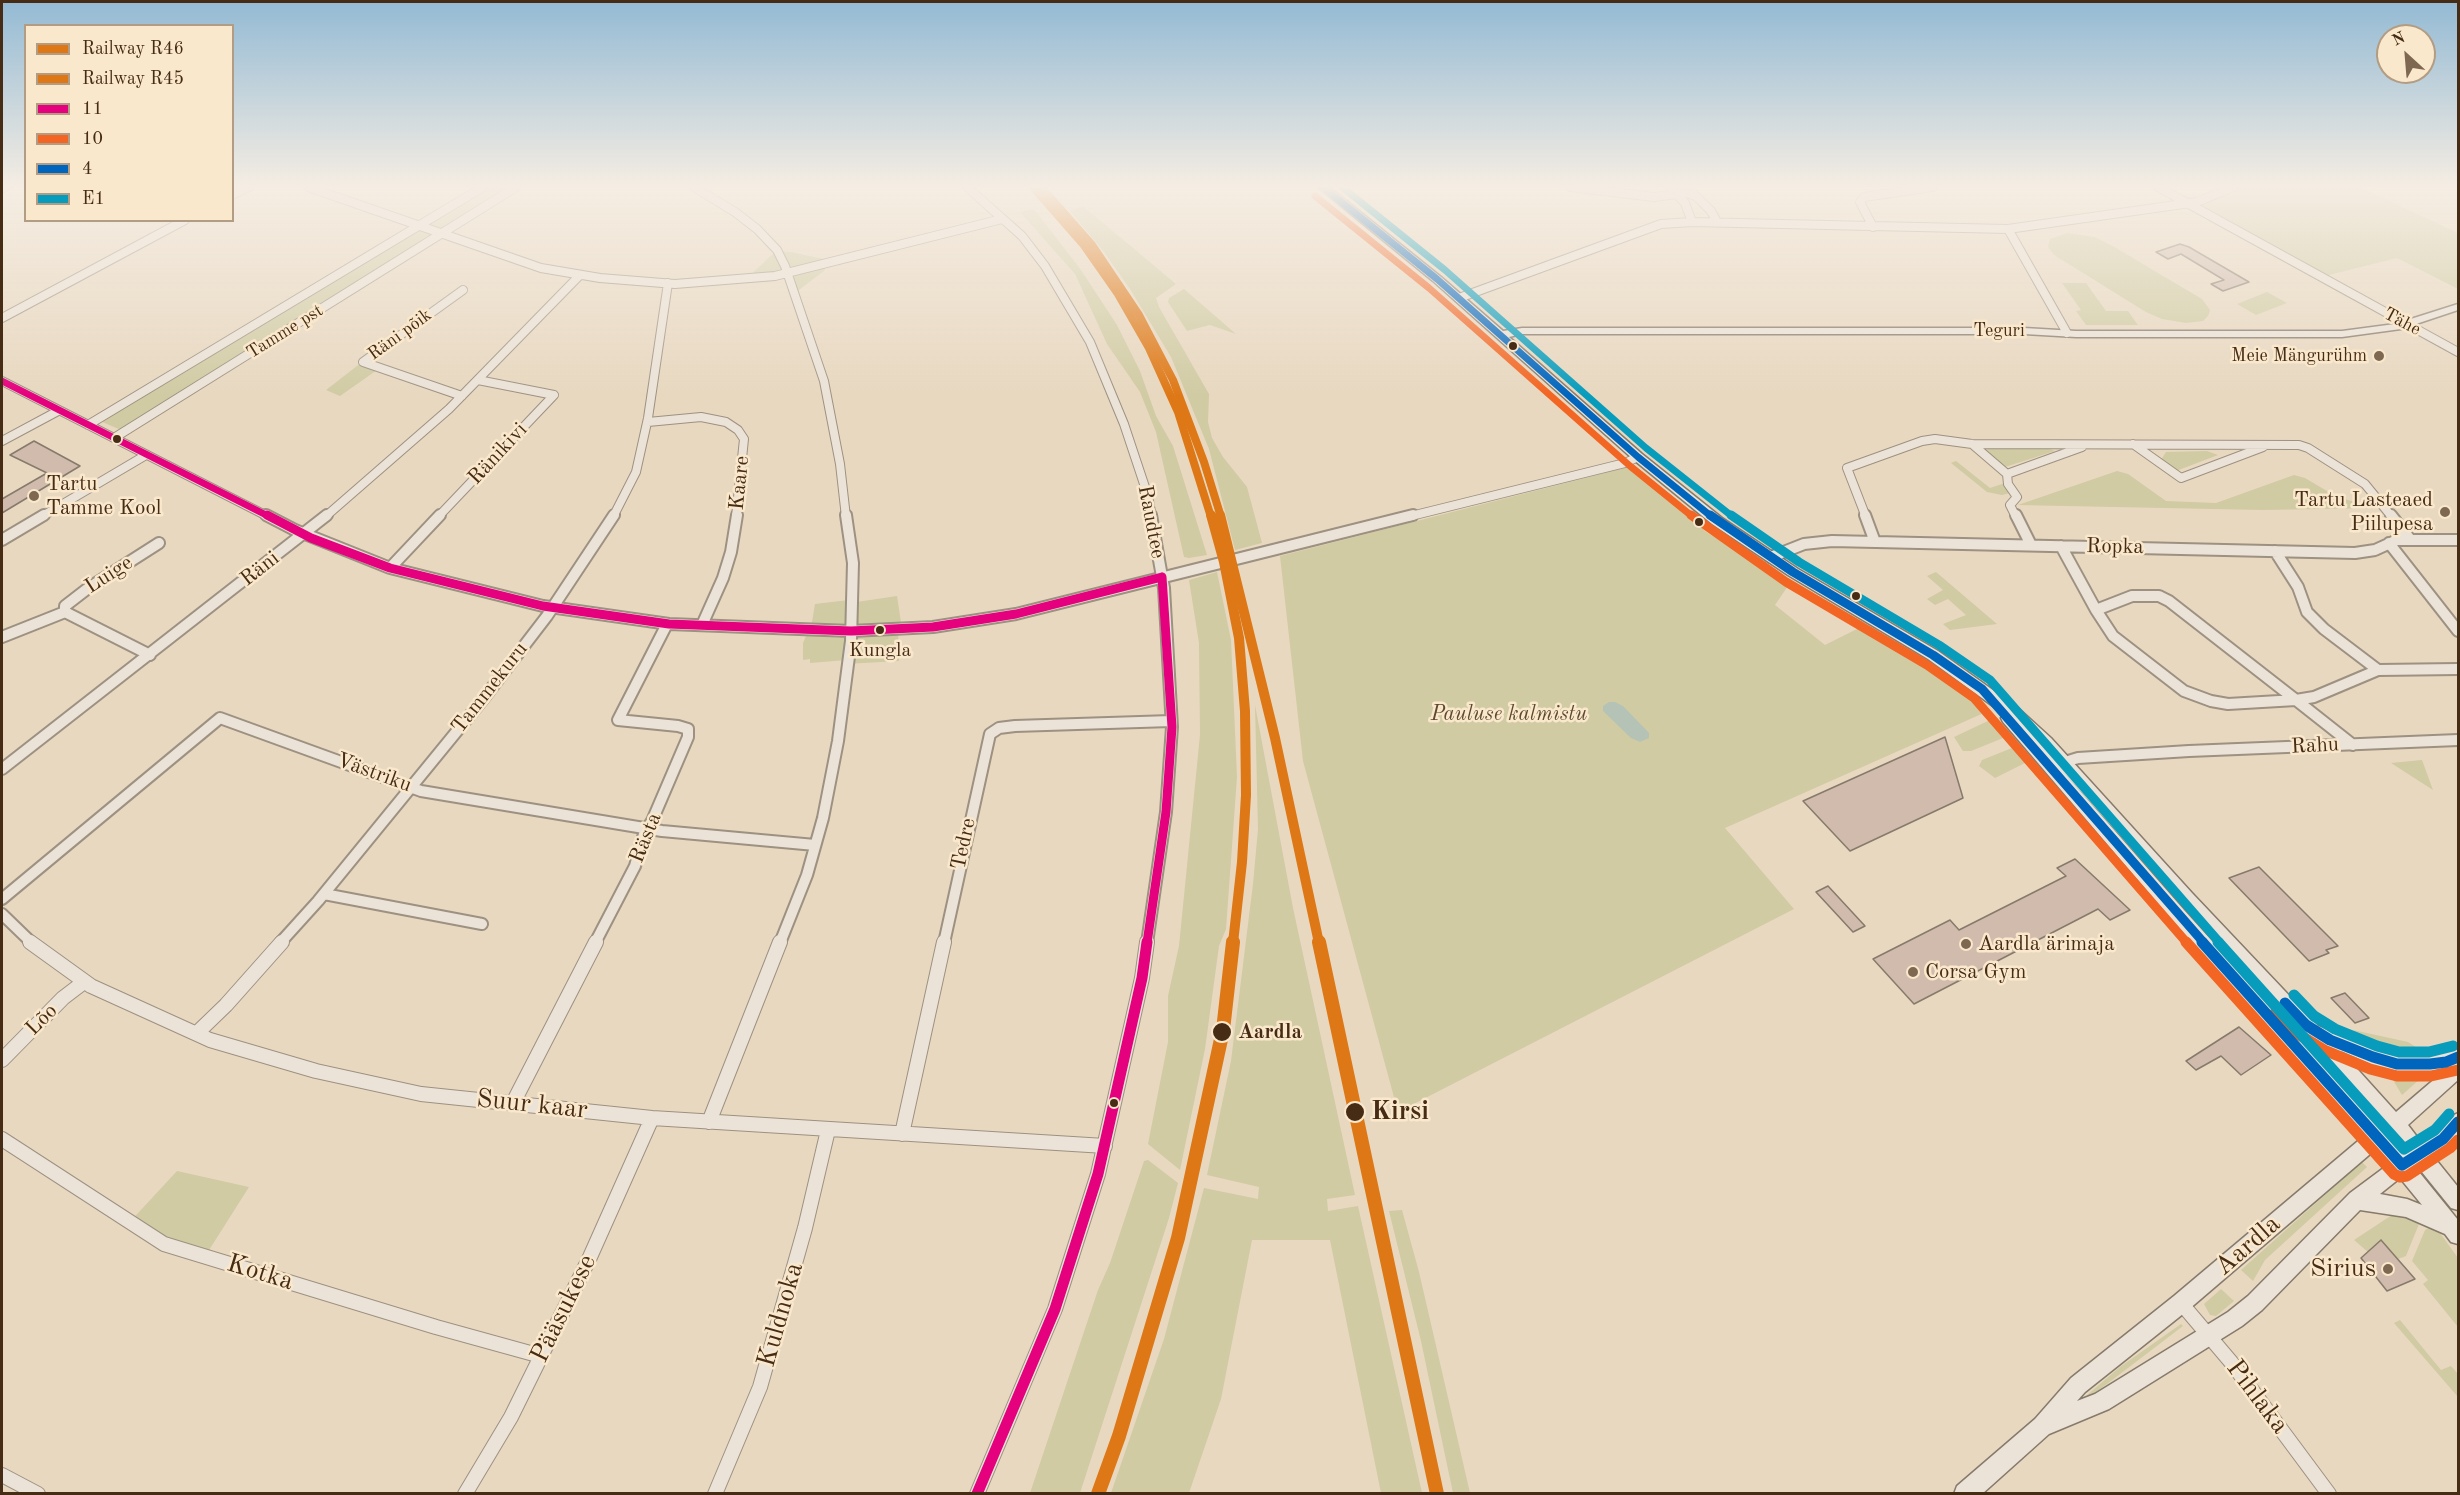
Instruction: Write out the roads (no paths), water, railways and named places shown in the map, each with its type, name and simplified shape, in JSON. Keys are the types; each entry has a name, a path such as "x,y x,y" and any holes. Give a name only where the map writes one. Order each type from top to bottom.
{"street":[{"path":"2,318 116,257"},
{"name":"Tamme pst","path":"88,425 369,257"},
{"name":"Tamme pst","path":"114,438 404,257"},
{"path":"505,257 580,275 629,282 668,284 788,273 852,257"},
{"path":"710,1122 807,875 823,818 838,741 851,631 853,564 840,464 824,381 788,273 780,257"},
{"name":"Raudtee","path":"978,1494 1055,1309 1105,1146 1142,978 1166,812 1171,721 1162,577 1148,496 1125,424 1105,374 1080,323 1038,257"},
{"path":"1408,257 1459,298 1638,457 1717,520 1771,557 1933,655 2013,712 2065,762 2194,906 2306,1025 2394,1123 2458,1201"},
{"path":"1459,298 1572,257"},
{"path":"2024,257 2067,333"},
{"name":"Tähe","path":"2284,257 2458,352"},
{"name":"Räni","path":"2,769 304,535 462,396 580,275"},
{"name":"Tammekuru","path":"197,1033 226,1005 324,894 484,698 553,607 600,537 629,489 636,472 648,422 668,284"},
{"name":"Räni põik","path":"462,396 363,362 463,290"},
{"name":"Teguri","path":"1501,335 1522,331 2024,331 2342,334 2386,330 2458,307"},
{"name":"Ränikivi","path":"390,568 554,395 478,380"},
{"path":"2,381 304,535 390,568 440,582 553,607 667,624 851,631 933,627 1016,614 1625,463 1638,457"},
{"path":"2,441 58,411"},
{"name":"Kaare","path":"648,422 701,417 726,422 738,430 744,439 739,499 731,552 723,578 702,625"},
{"path":"1875,542 1847,468 1922,441 1959,441 1972,444 2270,445 2307,448 2365,484 2410,539"},
{"path":"1972,444 2007,474 2008,484 2017,497 2010,505 2031,545"},
{"path":"2007,474 2088,444"},
{"path":"2133,444 2181,478 2270,445"},
{"path":"2,540 147,455"},
{"name":"Ropka","path":"1771,557 1787,549 1818,542 2355,553 2376,550 2389,543 2410,539 2458,540"},
{"name":"Luige","path":"65,612 65,606 87,589 159,543"},
{"path":"2389,543 2458,631"},
{"path":"2061,546 2113,636 2184,691 2211,701 2228,704 2296,700 2314,697 2378,670 2458,669"},
{"path":"2275,551 2298,587 2307,612 2324,629 2378,670"},
{"path":"2096,610 2132,596 2159,596 2169,601 2353,745"},
{"name":"Luige","path":"2,637 65,612 150,655"},
{"name":"Rästa","path":"513,1103 520,1085 635,866 648,827 688,738 688,729 618,720 667,624"},
{"path":"1982,689 2155,889 2402,1166 2456,1232"},
{"name":"Västriku","path":"2,899 220,718 421,791 662,831 815,845"},
{"name":"Tedre","path":"902,1134 990,734 999,728 1016,726 1171,721"},
{"name":"Rahu","path":"2065,762 2078,758 2458,740"},
{"path":"324,894 482,924"},
{"name":"Suur kaar","path":"2,914 29,941 84,982 210,1040 328,1074 421,1094 652,1118 1105,1146"},
{"name":"Lõo","path":"2,1060 63,998 84,982"},
{"path":"2306,1025 2330,1040 2397,1064 2430,1064 2446,1062 2458,1057"},
{"name":"Aardla","path":"1965,1494 2042,1426 2078,1385 2181,1304 2376,1137 2413,1110 2458,1069"},
{"name":"Pääsukese","path":"465,1494 511,1417 590,1257 652,1118"},
{"name":"Aardla","path":"2042,1426 2102,1401 2210,1337 2248,1310 2357,1200 2443,1139 2458,1122"},
{"name":"Kuldnoka","path":"715,1494 760,1387 806,1228 828,1130"},
{"name":"Kotka","path":"2,1139 164,1244 541,1356"},
{"path":"2357,1200 2407,1208 2456,1232"},
{"name":"Pihlaka","path":"2181,1304 2231,1362 2329,1494"},
{"path":"2,1474 38,1494"}],"rail line":[{"name":"R45","path":"1092,257 1118,294 1149,348 1178,412 1200,477 1224,562 1239,638 1245,711 1246,795 1242,862 1223,1030 1178,1238 1119,1436 1098,1494"},
{"name":"R46","path":"1100,257 1139,315 1173,380 1204,462 1228,541 1275,738 1437,1494"}],"place":[{"name":"Meie Mängurühm","path":"2379,356"},
{"name":"Tartu Tamme Kool","path":"34,496"},
{"name":"Tartu Lasteaed Piilupesa","path":"2445,512"},
{"name":"Kungla","path":"880,630"},
{"name":"Aardla ärimaja","path":"1966,944"},
{"name":"Corsa Gym","path":"1913,972"},
{"name":"Aardla","path":"1222,1032"},
{"name":"Kirsi","path":"1355,1112"},
{"name":"Sirius","path":"2388,1269"}],"park label":[{"name":"Pauluse kalmistu","path":"1509,714"}]}
